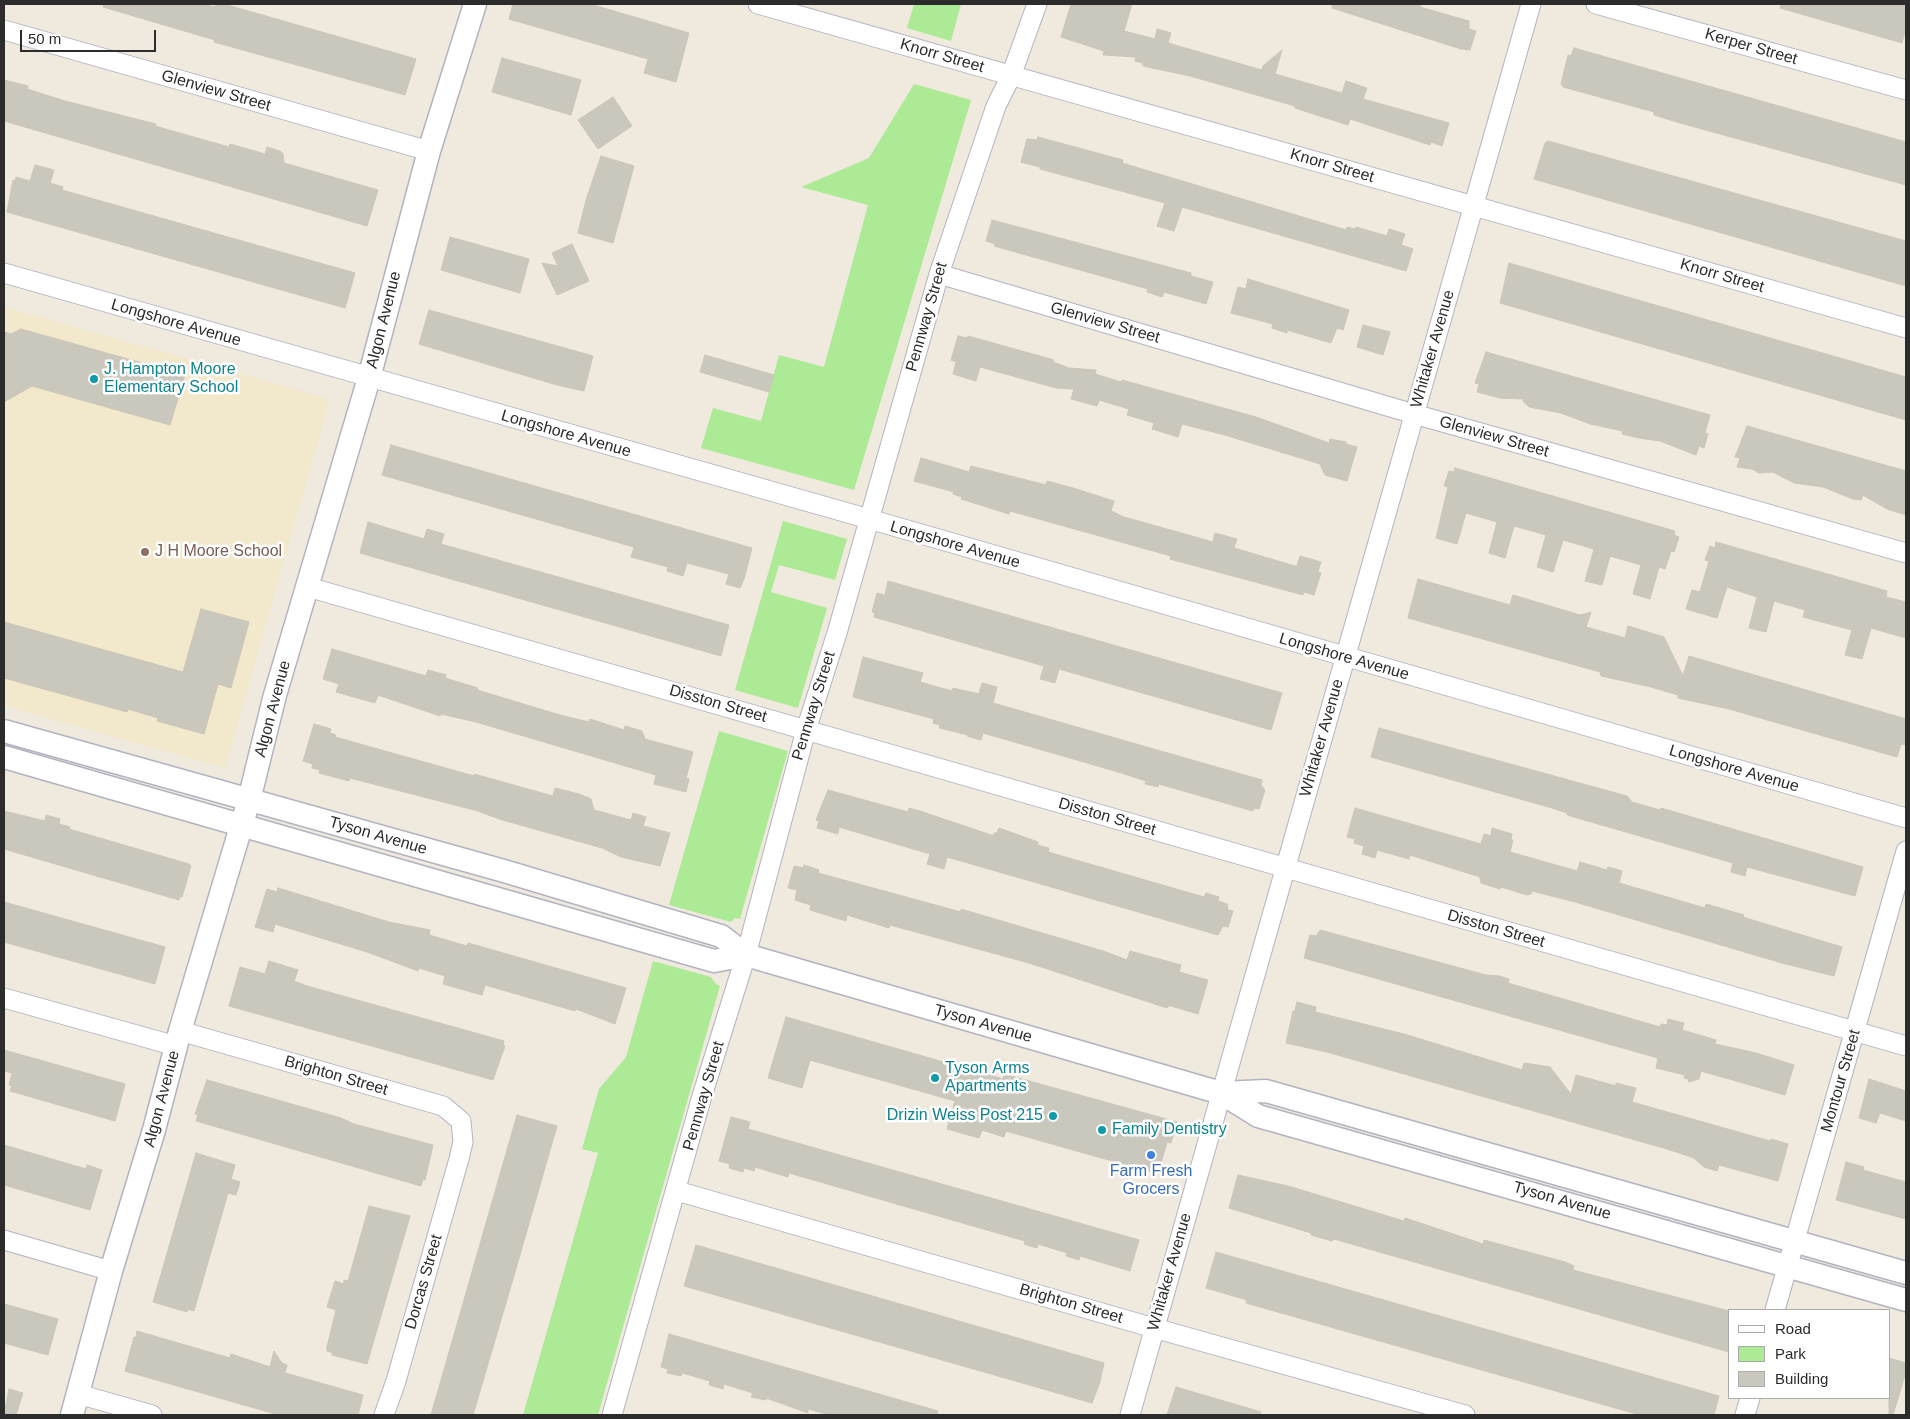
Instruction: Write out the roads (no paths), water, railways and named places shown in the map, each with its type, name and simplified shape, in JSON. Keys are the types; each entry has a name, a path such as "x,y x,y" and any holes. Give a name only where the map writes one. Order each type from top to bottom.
{"street":[{"name":"Algon Avenue","path":"75,1405 111,1271 154,1130 178,1038 242,826 275,695 369,378 429,151 475,4"},
{"name":"Knorr Street","path":"758,4 1906,328"},
{"name":"Pennway Street","path":"612,1415 702,1096 746,956 806,730 870,519 939,274 996,106 1011,76 1037,4"},
{"name":"Whitaker Avenue","path":"1130,1415 1531,4"},
{"name":"Kerper Street","path":"1596,4 1906,90"},
{"name":"Glenview Street","path":"4,30 429,151"},
{"name":"Longshore Avenue","path":"4,273 870,519 1345,658 1906,818"},
{"name":"Glenview Street","path":"939,274 1414,414 1906,553"},
{"name":"Disston Street","path":"308,587 1906,1046"},
{"name":"Tyson Avenue","path":"4,730 504,872 721,936 746,956 1221,1093 1258,1116 1906,1300"},
{"name":"Tyson Avenue","path":"4,758 714,961 746,956"},
{"name":"Montour Street","path":"1775,1309 1906,851"},
{"path":"496,898 504,872"},
{"name":"Brighton Street","path":"4,998 178,1038 443,1106 461,1121 462,1148"},
{"name":"Tyson Avenue","path":"1221,1093 1266,1091 1906,1273"},
{"name":"Dorcas Street","path":"384,1415 399,1371 462,1148"},
{"path":"1507,1186 1513,1161"},
{"name":"Brighton Street","path":"677,1190 1154,1328 1465,1415"},
{"path":"4,1240 111,1271"},
{"path":"1745,1415 1750,1399"},
{"path":"75,1405 152,1415"}],"place":[{"name":"J. Hampton Moore Elementary School","path":"94,379"},
{"name":"J H Moore School","path":"145,552"},
{"name":"Tyson Arms Apartments","path":"935,1078"},
{"name":"Drizin Weiss Post 215","path":"1053,1116"},
{"name":"Family Dentistry","path":"1102,1130"},
{"name":"Farm Fresh Grocers","path":"1151,1155"}]}
